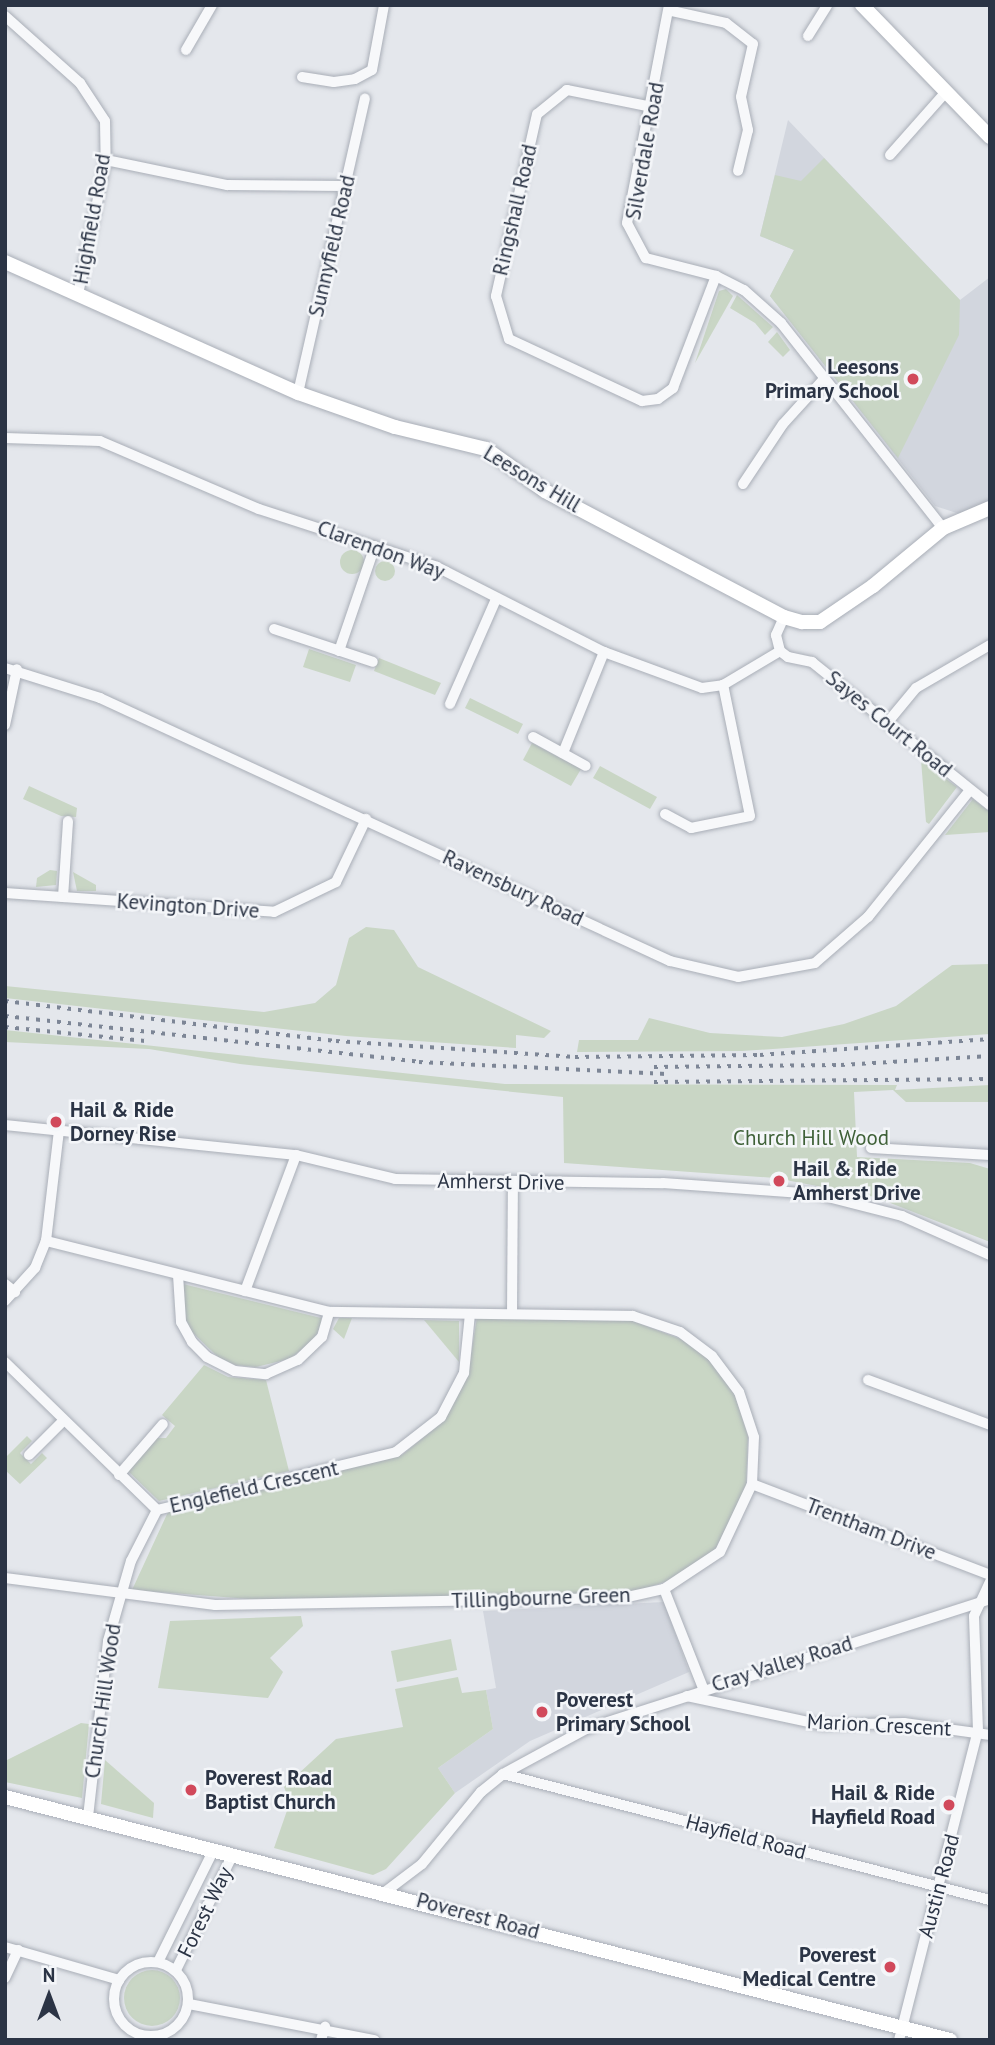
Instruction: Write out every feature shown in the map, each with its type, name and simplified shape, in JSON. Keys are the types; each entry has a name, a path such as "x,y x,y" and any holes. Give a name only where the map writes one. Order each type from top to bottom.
{"street":[{"path":"186,50 202,16 212,5"},
{"path":"302,77 334,82 355,79 372,70 384,5"},
{"path":"808,36 827,5"},
{"path":"862,5 990,137"},
{"path":"670,8 726,23 753,44 741,97 748,130 738,172"},
{"name":"Silverdale Road","path":"670,8 627,223 646,258 716,276 744,290 781,323 943,528"},
{"name":"Highfield Road","path":"5,16 80,83 105,121 106,160 78,294"},
{"name":"Ringshall Road","path":"652,107 567,90 537,114 496,296 509,339 642,401 658,399 673,387 716,276"},
{"path":"890,155 946,92"},
{"name":"Sunnyfield Road","path":"298,393 365,99"},
{"path":"106,160 227,185 345,186"},
{"name":"Leesons Hill","path":"5,262 298,393 395,427 486,449 545,491 784,617 820,622 873,586 943,528 990,508"},
{"path":"743,484 783,424 824,379"},
{"name":"Clarendon Way","path":"5,438 100,441 259,509 437,567 604,652 702,688 723,685"},
{"path":"339,651 375,546"},
{"path":"450,704 496,599"},
{"path":"665,814 691,828 750,816 723,685 780,650 776,635 784,617"},
{"path":"274,629 373,662"},
{"path":"887,723 916,688 990,645"},
{"name":"Sayes Court Road","path":"780,650 788,657 812,662 990,805"},
{"path":"563,753 604,652"},
{"name":"Ravensbury Road","path":"5,668 17,669 100,698 670,961 737,977 815,964 867,917 970,790"},
{"path":"5,725 17,669"},
{"path":"533,737 586,766"},
{"name":"Kevington Drive","path":"5,893 274,912 336,882 366,819"},
{"path":"63,897 68,821"},
{"name":"Amherst Drive","path":"5,1125 296,1154 395,1179 513,1183 663,1183 816,1194 902,1216 990,1255"},
{"path":"5,1301 35,1268 46,1241 59,1130"},
{"path":"871,1148 990,1154"},
{"path":"245,1292 296,1154"},
{"path":"512,1314 513,1183"},
{"name":"Tillingbourne Green","path":"5,1578 215,1605 623,1598 664,1589 720,1552 752,1483 754,1437 739,1392 712,1356 680,1332 632,1316 329,1312 46,1241"},
{"path":"178,1275 181,1322 192,1342 207,1357 235,1371 266,1374 298,1360 322,1337 329,1312"},
{"path":"5,1284 15,1292"},
{"name":"Englefield Crescent","path":"5,1362 118,1475 157,1510 396,1452 441,1417 464,1373 470,1314"},
{"path":"868,1380 990,1425"},
{"path":"29,1455 64,1420"},
{"path":"118,1475 163,1424"},
{"name":"Trentham Drive","path":"752,1483 990,1575"},
{"name":"Church Hill Wood","path":"88,1816 108,1641 120,1593 157,1510"},
{"name":"Austin Road","path":"900,2034 978,1731 974,1615 987,1600 990,1581"},
{"path":"664,1589 703,1688"},
{"name":"Cray Valley Road","path":"385,1892 422,1864 481,1792 503,1774 586,1729 687,1696 703,1688 987,1600"},
{"name":"Marion Crescent","path":"687,1696 822,1725 904,1723 978,1731 990,1735"},
{"name":"Hayfield Road","path":"503,1774 990,1900"},
{"name":"Poverest Road","path":"5,1797 385,1892 900,2034 950,2040"},
{"name":"Forest Way","path":"158,1962 215,1849"},
{"name":"Forest Way","path":"176,1970 233,1854"},
{"path":"5,1947 119,1980 114,2004 132,2036 157,2036 169,2032 178,2025 188,2004 325,2027 374,2040"},
{"path":"5,1978 18,1950"},
{"name":"Forest Way","path":"119,1980 136,1965 158,1962 176,1970 188,1992 188,2004"},
{"path":"321,2040 325,2027"}],"shaded area":[{"name":"Leesons Primary School","path":"788,120 960,300 990,277 990,500 963,515 935,506 770,296 794,250 760,236"},
{"name":"Poverest Primary School","path":"664,1602 689,1672 530,1741 455,1793 438,1768 493,1729 486,1690 496,1688 483,1611"}],"green space":[{"name":"Leesons Primary School","path":"824,158 960,300 959,335 898,458 770,296 794,250 760,236 775,175 801,181"},
{"path":"726,289 733,296 695,363 719,291"},
{"path":"737,295 773,327 765,335 755,323 730,308"},
{"path":"777,332 790,350 783,357 768,342"},
{"path":"352,550 360,554 364,562 360,570 352,574 344,570 340,562 344,554"},
{"path":"385,561 392,564 395,571 392,578 385,581 378,578 375,571 378,564"},
{"path":"309,649 356,665 350,682 303,667"},
{"path":"379,658 441,683 435,695 374,671"},
{"path":"470,698 523,724 518,734 465,708"},
{"path":"532,743 581,769 571,786 523,760"},
{"path":"921,760 957,787 929,824 926,822"},
{"path":"600,766 657,797 650,809 593,778"},
{"path":"29,786 77,808 76,817 61,816 23,799"},
{"path":"973,799 990,812 990,832 945,835"},
{"path":"50,870 57,871 56,885 36,887 37,878"},
{"path":"73,872 96,885 96,891 77,891"},
{"path":"366,927 394,930 418,967 551,1031 544,1038 516,1035 516,1048 346,1036 5,998 5,986 264,1012 315,1003 336,985 349,938"},
{"path":"990,964 990,1034 742,1051 577,1052 579,1040 638,1040 649,1018 710,1033 782,1037 844,1024 896,1006 952,965"},
{"name":"Church Hill Wood","path":"5,1030 505,1084 897,1085 895,1090 990,1085 990,1102 906,1102 893,1090 854,1092 857,1157 970,1163 990,1169 990,1242 875,1197 775,1178 564,1163 563,1097 240,1064 149,1049 5,1042"},
{"path":"183,1284 321,1318 322,1325 311,1343 289,1359 256,1367 235,1365 219,1358 192,1332 184,1316"},
{"path":"477,1317 630,1320 686,1341 712,1362 735,1395 748,1436 746,1490 716,1548 677,1578 630,1593 274,1601 132,1590 168,1512 402,1455 442,1422 468,1374"},
{"path":"339,1318 352,1318 344,1339 333,1329"},
{"path":"424,1320 459,1321 459,1362"},
{"path":"204,1365 228,1377 266,1380 289,1471 159,1501 128,1471 155,1438 166,1438 175,1426 162,1415"},
{"path":"27,1436 32,1441 20,1453 31,1464 42,1453 47,1458 20,1484 5,1470 5,1458"},
{"path":"301,1616 303,1626 270,1658 283,1672 268,1698 158,1688 170,1621"},
{"path":"451,1639 457,1670 397,1682 391,1651"},
{"path":"458,1677 462,1693 486,1690 493,1729 438,1768 455,1793 386,1869 373,1875 274,1848 290,1802 284,1787 336,1739 403,1727 395,1689"},
{"path":"81,1723 89,1724 82,1798 5,1782 5,1761"},
{"path":"105,1760 154,1803 153,1818 101,1804"},
{"path":"152,1970 163,1972 172,1978 178,1987 178,2009 172,2018 163,2024 152,2026 141,2024 132,2018 126,2009 124,1998 126,1987 132,1978 141,1972"}],"railway":[{"path":"5,1001 336,1041 575,1057 760,1055 990,1039"},
{"path":"5,1016 419,1062 667,1074"},
{"path":"5,1027 145,1041"},
{"path":"654,1067 841,1065 990,1056"},
{"path":"654,1082 990,1079"}],"place":[{"name":"Leesons Primary School","path":"913,379"},
{"name":"Hail & Ride Dorney Rise","path":"56,1122"},
{"name":"Hail & Ride Amherst Drive","path":"779,1181"},
{"name":"Poverest Primary School","path":"542,1712"},
{"name":"Poverest Road Baptist Church","path":"191,1790"},
{"name":"Hail & Ride Hayfield Road","path":"949,1805"},
{"name":"Poverest Medical Centre","path":"890,1967"}]}
